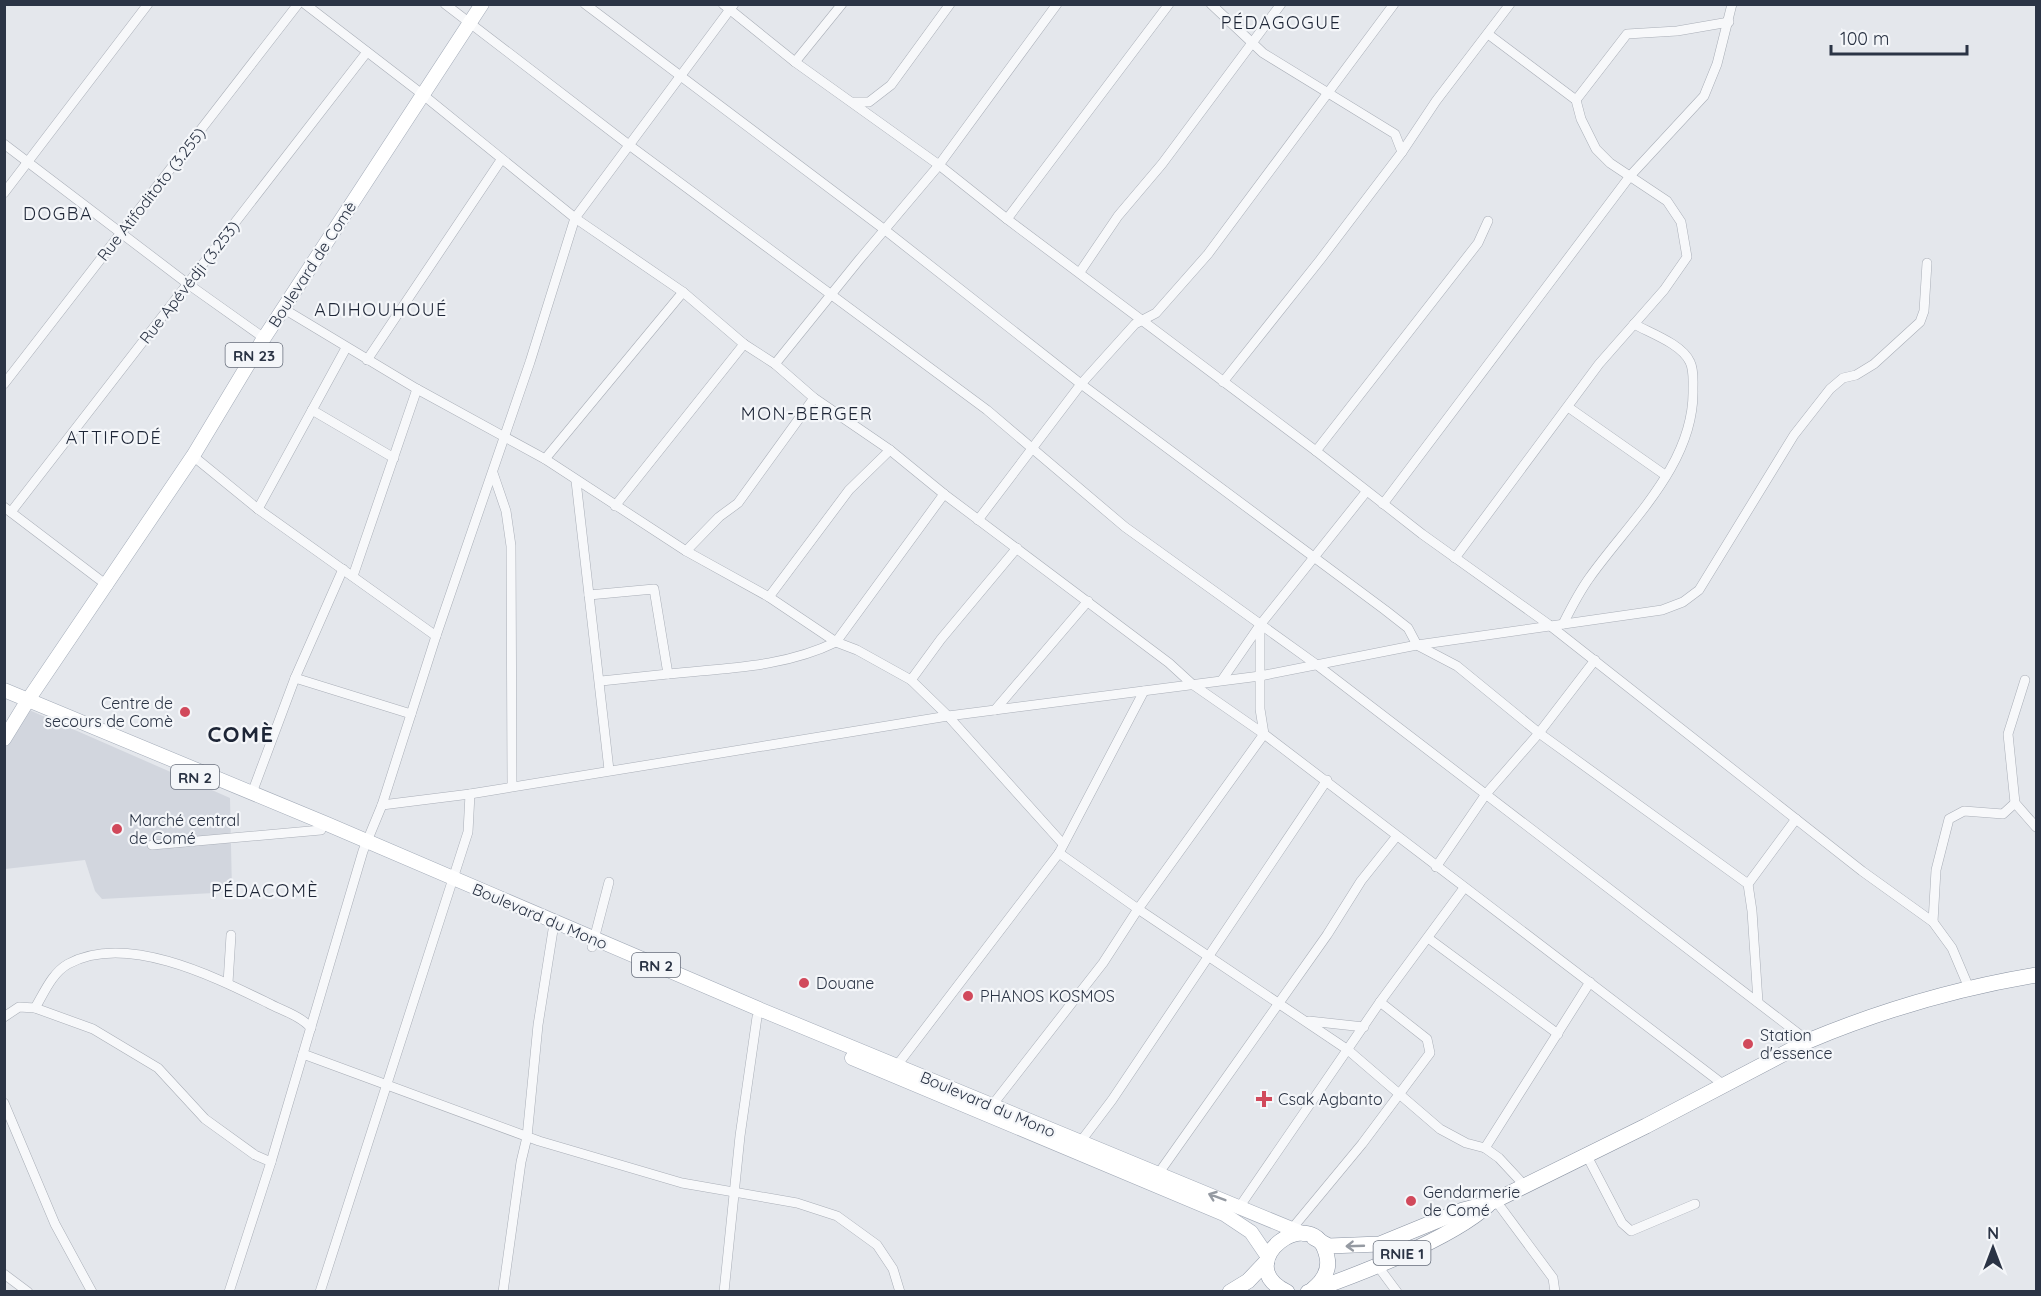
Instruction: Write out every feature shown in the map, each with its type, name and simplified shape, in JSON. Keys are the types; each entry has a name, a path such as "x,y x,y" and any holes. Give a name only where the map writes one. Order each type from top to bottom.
{"highway":[{"name":"RNIE 1","path":"1312,1237 1329,1246 1380,1244 1463,1210 1493,1202 1526,1187 1808,1041 1890,1010 1969,988 2037,975"},
{"name":"RNIE 1","path":"1308,1292 1377,1265 1472,1218 1493,1202"},
{"path":"1230,1292 1248,1281 1267,1259 1276,1242 1292,1234 1312,1237 1325,1251 1327,1268 1320,1283 1308,1292"},
{"path":"1267,1259 1270,1276 1287,1292"}],"main road":[{"name":"Boulevard de Comè","path":"4,739 193,456 264,338 482,4"},
{"name":"Boulevard du Mono","path":"4,690 321,830 594,942 1076,1147 1154,1179 1240,1206 1290,1231 1312,1237"},
{"name":"Boulevard du Mono","path":"4,696 27,702 252,793 365,847"},
{"name":"Boulevard du Mono","path":"451,882 552,930 594,942 757,1017 894,1070"},
{"name":"Boulevard du Mono","path":"1154,1179 1244,1226 1267,1259"}],"street":[{"path":"4,192 148,4"},
{"name":"Rue Atifoditoto (3.255)","path":"4,384 298,4"},
{"path":"305,4 422,94 575,218 683,292 744,344 776,364 814,398 890,450 944,495 1088,601 1192,684 1327,780 1396,837 1724,1085"},
{"path":"445,4 629,145 987,410 1125,526 1317,665 1808,1041"},
{"path":"585,4 885,230 1081,384 1408,628 1417,645 1457,666 1539,733 1748,884"},
{"path":"795,62 842,4"},
{"path":"854,102 869,102 891,85 950,4"},
{"path":"776,364 939,165 1057,4"},
{"path":"1006,219 1169,4"},
{"path":"1211,4 1253,44 1283,66 1395,134 1413,132"},
{"path":"1080,272 1118,216 1162,164 1281,4"},
{"path":"978,520 1081,384 1142,320 1156,313 1208,254 1394,4"},
{"path":"1223,382 1402,152 1413,132 1510,4"},
{"path":"1383,504 1630,176 1704,96 1729,22 1732,4"},
{"path":"229,1292 272,1162 365,847 382,805 436,636 505,439 575,218 729,6 795,62 939,165 1006,219 1080,272 1316,451 1366,492 1548,624 1862,871 1933,922 1952,948 1969,988"},
{"path":"1576,100 1622,37 1627,34 1677,31 1729,22"},
{"path":"1455,558 1568,407 1681,268 1688,248 1682,222 1667,201 1610,163 1596,148 1581,119 1576,100 1488,34"},
{"name":"Rue Apévédji (3.253)","path":"8,510 188,284 367,52"},
{"path":"1395,134 1402,152"},
{"path":"4,144 188,284 264,338"},
{"path":"367,360 501,160"},
{"path":"1316,451 1478,243 1488,221"},
{"path":"382,805 470,794 512,785 948,716 1260,676 1417,645 1493,635 1548,624 1563,624 1662,610 1683,602 1699,590 1794,435 1830,389 1843,378 1856,375 1874,364 1920,322 1924,311 1927,264"},
{"path":"545,459 683,292"},
{"path":"284,309 417,389 545,459 686,551 769,597 836,642 857,650 911,680 948,716 1061,848 1138,909 1348,1050 1453,1137 1485,1148 1499,1158 1526,1187"},
{"path":"1563,624 1590,576 1665,475 1689,427 1693,400 1693,375 1690,362 1683,352 1634,324"},
{"path":"615,506 744,344"},
{"path":"258,509 346,348"},
{"path":"353,576 417,389"},
{"path":"686,551 719,517 738,503 814,398"},
{"path":"1568,407 1665,475"},
{"path":"312,410 394,458"},
{"path":"769,597 849,490 890,450"},
{"path":"193,456 258,509 436,636"},
{"path":"493,473 506,512 511,546 512,785"},
{"path":"576,481 601,681 609,770"},
{"path":"1222,680 1260,625 1366,492"},
{"path":"601,681 778,662 818,651 836,642 944,495"},
{"path":"8,510 108,586"},
{"path":"911,680 941,639 1017,548"},
{"path":"252,793 295,678 343,569"},
{"path":"589,595 654,590 668,674"},
{"path":"995,710 1088,601"},
{"path":"988,1110 1103,963 1138,909 1264,734 1260,676 1260,625"},
{"path":"1436,867 1486,794 1539,733 1595,660"},
{"path":"295,678 411,714"},
{"path":"2025,680 2008,734 2015,803 2037,827"},
{"path":"894,1070 1061,848 1144,691"},
{"path":"1076,1147 1112,1100 1327,780"},
{"path":"320,1292 468,832 470,794"},
{"path":"1933,922 1936,870 1949,819 1964,811 2003,814 2015,803"},
{"path":"1758,1002 1748,884 1796,819"},
{"path":"152,844 321,830"},
{"path":"1154,1179 1327,935 1361,881 1396,837"},
{"path":"594,942 609,882"},
{"path":"1240,1206 1380,1002 1464,888"},
{"path":"503,1292 521,1162 527,1137 538,1025 552,930"},
{"path":"228,983 231,935"},
{"path":"1428,938 1557,1034"},
{"path":"35,1008 54,976 62,969 75,962 106,954 129,953 181,966 228,983 304,1021 311,1028"},
{"path":"1485,1148 1590,982"},
{"path":"1290,1231 1401,1095 1430,1053 1427,1039 1380,1002"},
{"path":"4,1017 19,1007 35,1008 75,1020 142,1056 186,1096 205,1119 255,1155 272,1162"},
{"path":"724,1292 736,1194 740,1136 757,1017"},
{"path":"1306,1021 1364,1027"},
{"path":"303,1054 527,1137 682,1183 797,1203 837,1216 876,1245 888,1260 900,1292"},
{"path":"4,1103 55,1224 92,1292"},
{"path":"1587,1156 1622,1223 1631,1231 1695,1204"},
{"path":"1493,1202 1553,1278 1555,1292"},
{"path":"1377,1265 1397,1292"},
{"path":"4,1274 28,1292"}],"shaded area":[{"name":"Marché central de Comé","path":"27,709 230,798 232,892 102,899 95,891 85,860 5,869 4,746"}],"place":[{"name":"Centre de secours de Comè","path":"185,712"},
{"name":"Marché central de Comé","path":"117,829"},
{"name":"Douane","path":"804,983"},
{"name":"PHANOS KOSMOS","path":"968,996"},
{"name":"Station d'essence","path":"1748,1044"},
{"name":"Csak Agbanto","path":"1264,1099"},
{"name":"Gendarmerie de Comé","path":"1411,1201"}],"district":[{"name":"PÉDAGOGUE","path":"1281,22"},
{"name":"DOGBA","path":"58,213"},
{"name":"ADIHOUHOUÉ","path":"381,309"},
{"name":"MON-BERGER","path":"807,413"},
{"name":"ATTIFODÉ","path":"114,437"},
{"name":"COMÈ","path":"241,734"},
{"name":"PÉDACOMÈ","path":"265,890"}]}
